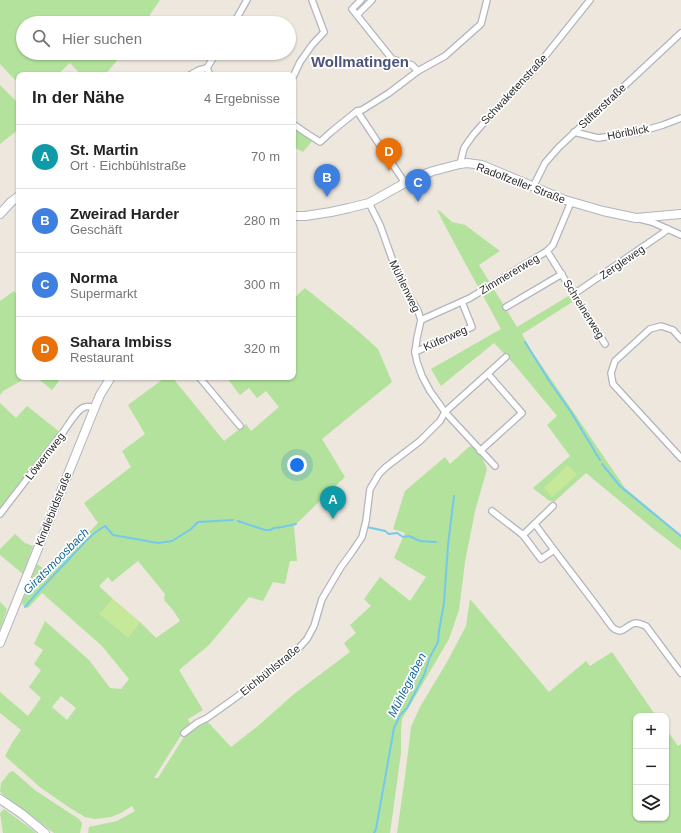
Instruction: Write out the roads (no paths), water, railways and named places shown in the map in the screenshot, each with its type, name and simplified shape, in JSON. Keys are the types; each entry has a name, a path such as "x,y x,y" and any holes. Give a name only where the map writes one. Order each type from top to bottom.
{"main road":[{"name":"Radolfzeller Straße","path":"296,216 337,211 369,202 405,183 433,171 467,163 482,165 571,202 603,211 636,218 681,214"},
{"path":"0,214 3,206 16,197"},
{"name":"Kindlebildstraße","path":"0,643 94,407 109,380"},
{"path":"0,800 22,814 45,833"}],"street":[{"path":"238,16 247,0"},
{"path":"295,72 300,62 312,45 324,32 312,0"},
{"path":"361,0 352,9 392,59 412,65 418,71"},
{"path":"357,15 372,0"},
{"path":"296,126 320,142 357,111 362,110 389,93 418,71 445,56 481,24 487,0"},
{"name":"Schwaketenstraße","path":"460,164 464,148 473,135 530,75 590,0"},
{"name":"Stifterstraße","path":"533,187 546,163 559,147 681,33"},
{"path":"195,72 207,68 212,60"},
{"path":"207,68 209,72"},
{"path":"357,111 405,183"},
{"name":"Höriblick","path":"574,132 598,138 639,132 681,118"},
{"name":"Mühlenweg","path":"369,202 380,225 399,278 418,310 421,320 415,352 417,362 426,385 445,412 495,466"},
{"name":"Zimmererweg","path":"421,320 462,302 547,251 553,245 571,202"},
{"path":"636,218 652,222 681,234"},
{"name":"Zergleweg","path":"574,294 668,229"},
{"name":"Schreinerweg","path":"547,251 605,344"},
{"name":"Schreinerweg","path":"506,308 562,274"},
{"name":"Küferweg","path":"415,352 472,326 462,302"},
{"path":"681,339 673,330 661,326 650,329 615,361 611,374 613,384 681,458"},
{"name":"Eichbühlstraße","path":"184,733 261,679 297,650 307,639 314,626 322,599 341,567 362,537 366,521 370,489 379,474 420,441 440,421 445,412 506,357"},
{"path":"480,451 522,413 488,374"},
{"path":"202,380 240,426"},
{"name":"Löwernweg","path":"0,514 73,418 83,407 94,407"},
{"path":"523,535 553,506"},
{"path":"492,511 523,535 541,559 554,550"},
{"path":"535,524 589,594 612,627 620,631 635,623 646,626 681,673"}],"waterway":[{"path":"525,342 571,412 600,460"},
{"path":"602,464 620,486 681,536"},
{"name":"Mühlegraben","path":"374,833 376,829 394,728 400,715 407,708 424,675 430,657 438,642 444,603 448,545 454,496"},
{"name":"Giratsmoosbach","path":"25,607 82,545 105,526 113,535 158,543 172,541 191,529 198,522 233,520"},
{"name":"Giratsmoosbach","path":"238,521 265,530 296,524"},
{"name":"Giratsmoosbach","path":"367,527 385,531 389,534 397,533 403,537 409,536 420,541 436,542"}],"place":[{"name":"Sahara Imbiss","path":"389,171"},
{"name":"Zweirad Harder","path":"327,197"},
{"name":"Norma","path":"418,202"},
{"name":"St. Martin","path":"333,519"}],"district":[{"name":"Wollmatingen","path":"360,61"}]}
